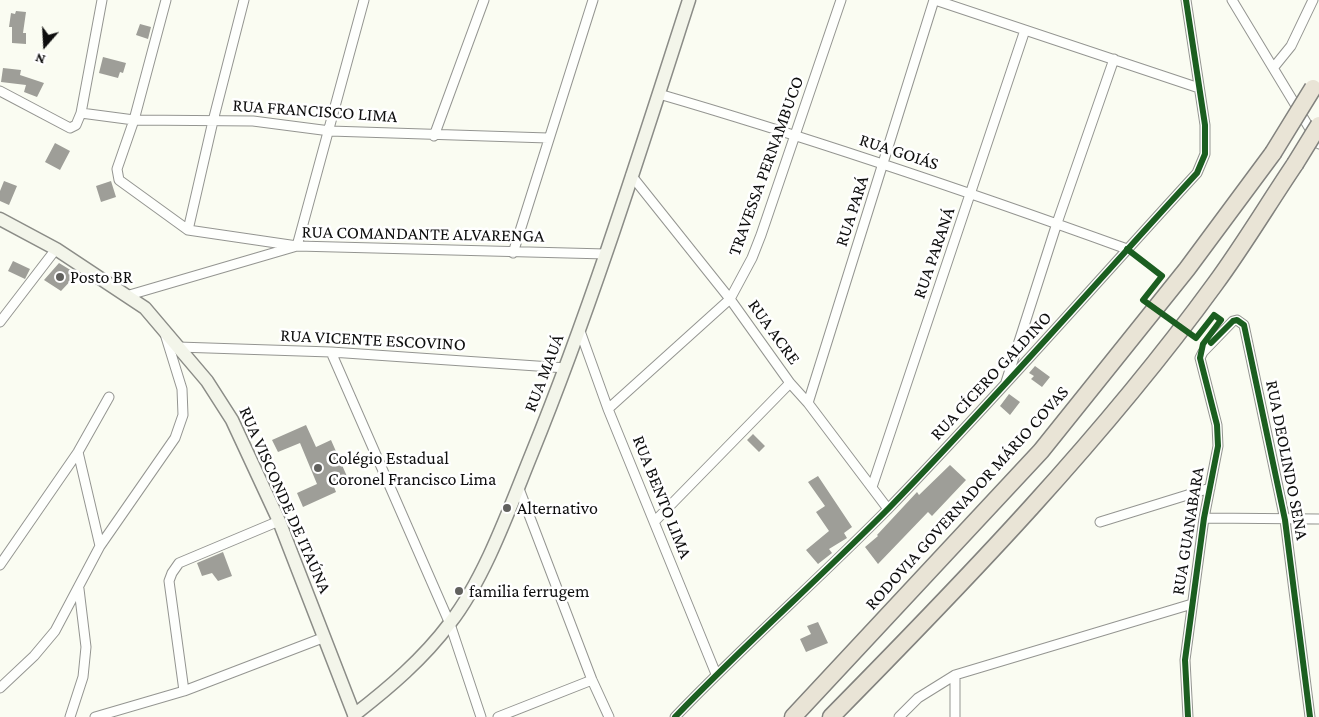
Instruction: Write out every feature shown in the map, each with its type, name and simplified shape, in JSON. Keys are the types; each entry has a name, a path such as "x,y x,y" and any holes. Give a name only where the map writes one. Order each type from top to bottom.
{"highway":[{"name":"RODOVIA GOVERNADOR MÁRIO COVAS","path":"793,717 1041,451 1187,269 1273,153 1316,83"},
{"path":"831,717 1037,499 1129,396 1216,284 1319,125"}],"street":[{"path":"0,91 70,128 76,125 81,113 102,0"},
{"path":"166,0 134,120 117,169 119,180 188,230 297,246 364,0"},
{"path":"188,230 213,120 244,0"},
{"path":"434,136 484,0"},
{"path":"513,253 593,0"},
{"name":"RUA MAUÁ","path":"355,716 413,665 450,624 466,600 518,486 580,332 689,0"},
{"name":"TRAVESSA PERNAMBUCO","path":"608,409 730,299 755,251 797,135 841,0"},
{"path":"935,0 1199,88"},
{"name":"RUA PARÁ","path":"808,403 935,0"},
{"name":"RUA CÍCERO GALDINO","path":"675,717 716,674 888,509 1004,387 1197,173 1205,154 1205,125 1186,0"},
{"path":"1232,0 1319,144"},
{"path":"1274,67 1291,46 1313,0"},
{"name":"RUA PARANÁ","path":"872,487 1025,30"},
{"path":"1004,387 1057,223 1114,59"},
{"name":"RUA GOIÁS","path":"658,94 797,135 972,193 1127,249"},
{"name":"RUA FRANCISCO LIMA","path":"81,113 134,120 253,121 330,130 434,136 548,138"},
{"name":"RUA ACRE","path":"631,175 730,299 790,383 808,403 888,509"},
{"name":"RUA VISCONDE DE ITAÚNA","path":"0,219 56,249 145,308 207,381 232,420 279,521 355,716"},
{"name":"RUA COMANDANTE ALVARENGA","path":"126,296 297,246 606,254"},
{"path":"0,322 56,249"},
{"name":"RUA DEOLINDO SENA","path":"1202,352 1234,321 1237,320 1244,325 1285,520 1310,717"},
{"path":"0,688 34,656 55,631 79,589 100,546 175,438 183,416 182,389 162,327"},
{"name":"RUA BENTO LIMA","path":"580,332 608,409 716,674"},
{"name":"RUA VICENTE ESCOVINO","path":"178,347 332,352 566,368"},
{"path":"332,352 450,624 481,717"},
{"name":"RUA GUANABARA","path":"1188,717 1185,660 1204,518 1218,446 1217,425 1200,363 1202,352"},
{"path":"654,522 790,383"},
{"path":"0,565 78,452 109,397"},
{"path":"78,452 100,546"},
{"path":"518,486 592,680 609,717"},
{"path":"1100,522 1210,488"},
{"path":"1204,518 1319,519"},
{"path":"184,690 170,581 172,573 179,563 279,521"},
{"path":"70,717 83,677 85,654 79,589"},
{"path":"899,717 918,698 955,675 1192,604"},
{"path":"95,717 184,690 325,636"},
{"path":"955,675 955,717"},
{"path":"498,717 592,680"}],"building":[{"path":"16,11 26,12 23,33 26,33 26,44 12,43 12,27 9,27 11,13 15,14"},
{"path":"140,24 151,27 148,39 136,35"},
{"path":"103,57 126,63 123,73 120,72 118,78 99,73"},
{"path":"3,68 21,70 20,75 44,83 37,97 24,92 26,85 1,82"},
{"path":"55,143 70,151 60,170 45,162"},
{"path":"4,181 17,186 9,205 0,201 0,191"},
{"path":"111,181 116,197 101,202 96,186"},
{"path":"13,261 30,269 25,279 8,271"},
{"name":"Posto BR","path":"59,263 77,274 61,291 44,280"},
{"path":"1035,366 1050,377 1042,387 1031,379 1034,376 1029,373"},
{"path":"1009,394 1020,402 1010,415 1000,406"},
{"name":"Colégio Estadual Coronel Francisco Lima","path":"306,425 316,447 331,440 349,481 334,487 336,492 303,507 297,493 317,484 300,443 278,452 272,440"},
{"path":"753,434 765,446 759,452 747,440"},
{"path":"950,465 966,480 932,516 928,512 878,564 865,547 878,536 917,492 919,495"},
{"path":"818,476 852,527 844,533 847,538 829,549 832,553 818,564 806,550 829,531 816,512 825,506 808,482"},
{"path":"223,552 232,576 218,581 212,573 202,576 197,563"},
{"path":"818,622 828,643 806,652 800,639 811,634 807,626"}],"cycle path":[{"path":"675,717 889,508 1006,384 1197,173 1205,154 1205,125 1186,0"},
{"path":"1127,249 1162,276 1143,300 1196,338 1214,315 1221,320 1203,344 1200,358 1217,425 1218,446 1204,518 1185,660 1188,717"},
{"path":"1211,343 1233,321 1237,320 1244,325 1285,520 1310,717"}],"place":[{"name":"Posto BR","path":"60,277"},
{"name":"Colégio Estadual Coronel Francisco Lima","path":"318,468"},
{"name":"Alternativo","path":"507,508"},
{"name":"familia ferrugem","path":"459,591"}]}
